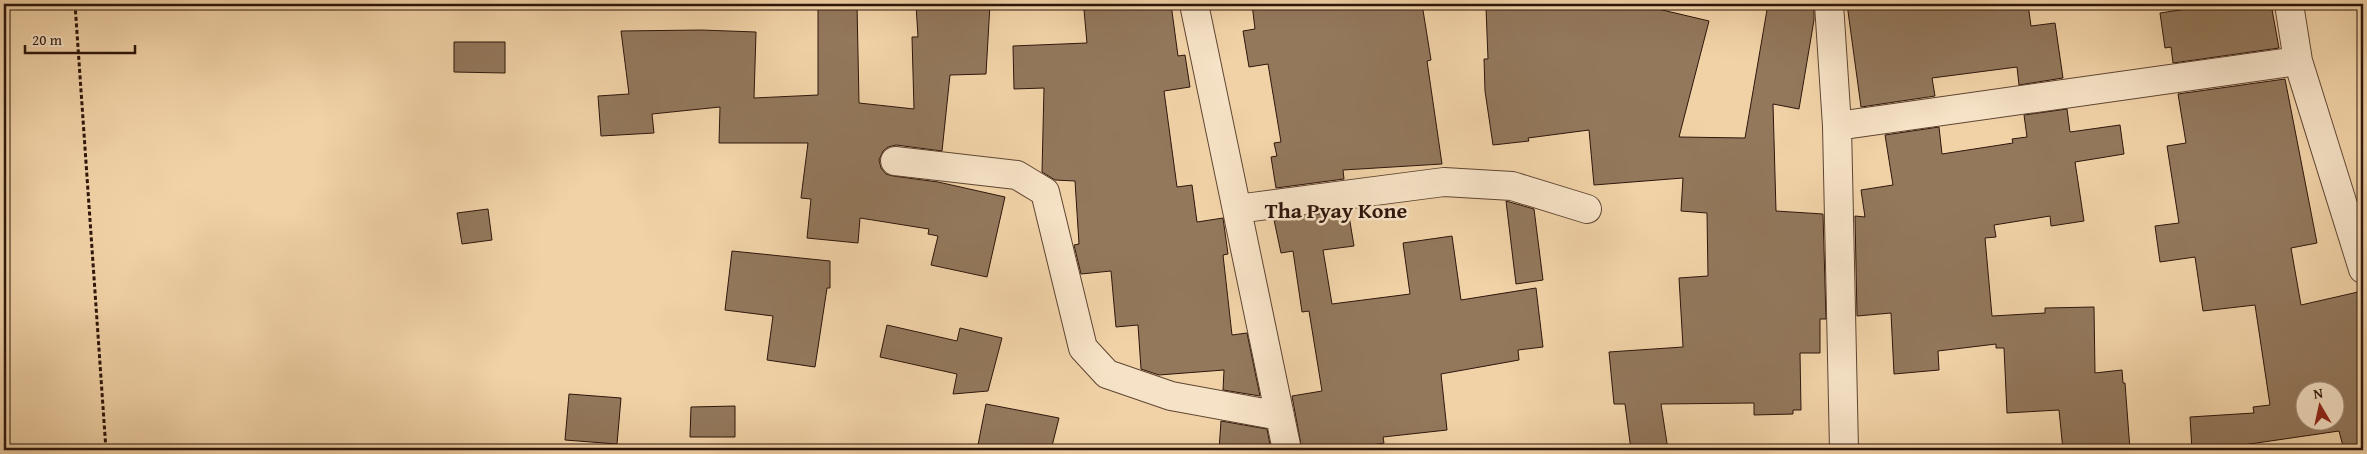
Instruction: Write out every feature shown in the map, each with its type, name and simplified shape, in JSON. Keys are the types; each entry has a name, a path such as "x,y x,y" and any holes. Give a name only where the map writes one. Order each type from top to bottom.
{"street":[{"path":"1194,4 1287,450"},
{"path":"1828,4 1837,126 1844,450"},
{"path":"2289,4 2298,61 2363,269"},
{"path":"1837,126 2298,61"},
{"path":"895,162 1018,175 1044,192 1083,348 1107,374 1171,396 1280,416"},
{"path":"1237,209 1444,182 1512,186 1587,209"}],"path":[{"path":"75,4 106,450"}],"building":[{"path":"818,4 857,4 859,103 914,109 912,37 918,37 916,5 990,4 986,74 950,75 942,151 896,145 888,147 883,151 879,160 881,168 886,174 938,182 1005,197 987,277 931,265 938,236 928,234 929,229 860,218 858,243 807,238 811,199 801,198 808,143 719,143 720,107 652,114 654,133 601,136 598,96 629,94 621,31 701,30 756,32 754,98 818,95"},
{"path":"1171,4 1178,56 1185,55 1190,87 1164,91 1177,187 1192,185 1197,222 1223,218 1228,254 1223,255 1232,335 1247,333 1260,396 1223,390 1224,370 1159,375 1141,369 1138,325 1116,327 1111,271 1081,274 1074,245 1079,244 1075,181 1055,180 1042,172 1044,88 1014,89 1013,46 1087,43 1084,10 1128,5 1128,9"},
{"path":"1252,4 1422,4 1431,60 1427,61 1442,164 1343,170 1344,179 1276,188 1271,157 1277,156 1274,143 1281,142 1268,64 1249,67 1243,31 1255,29"},
{"path":"1553,4 1637,4 1709,21 1679,137 1745,138 1768,4 1814,4 1814,20 1799,109 1773,104 1776,211 1823,214 1826,319 1820,319 1820,353 1800,353 1801,410 1793,410 1793,414 1754,415 1754,403 1661,404 1668,450 1631,450 1625,404 1614,404 1609,352 1683,347 1679,278 1708,276 1707,213 1681,211 1683,178 1594,185 1589,130 1528,138 1529,141 1493,145 1485,91 1484,59 1488,59 1486,8"},
{"path":"1847,4 2028,4 2031,26 2055,23 2063,78 2019,85 2017,67 1932,78 1935,96 1861,107"},
{"path":"2222,4 2271,4 2279,48 2173,63 2171,47 2165,48 2160,13"},
{"path":"454,42 505,42 505,73 454,72"},
{"path":"2285,79 2317,243 2291,248 2301,305 2358,292 2363,314 2363,450 2344,450 2339,432 2344,432 2344,382 2294,382 2294,432 2332,432 2236,446 2236,448 2192,450 2190,417 2254,413 2253,407 2270,405 2255,305 2203,311 2195,257 2160,262 2155,226 2179,223 2167,146 2186,143 2178,94"},
{"path":"2067,109 2070,132 2120,125 2124,154 2075,162 2084,221 2051,226 2050,216 1994,225 1996,237 1985,238 1992,316 2045,313 2045,308 2094,307 2095,373 2122,370 2123,383 2125,383 2130,450 2063,450 2059,410 2007,413 2004,348 1996,348 1996,344 1938,351 1939,370 1894,374 1891,313 1857,316 1855,216 1865,217 1861,190 1893,185 1885,135 1939,127 1942,154 2013,143 2012,139 2027,137 2024,115"},
{"path":"1506,201 1534,209 1543,280 1516,284"},
{"path":"488,209 492,240 462,244 457,213"},
{"path":"1348,210 1354,246 1323,250 1332,304 1410,294 1403,243 1452,236 1461,300 1536,288 1543,347 1518,350 1519,360 1441,374 1447,430 1383,437 1384,443 1356,448 1356,450 1302,450 1292,396 1322,391 1309,311 1302,312 1293,251 1281,253 1274,220"},
{"path":"732,251 830,261 830,288 827,288 815,367 767,360 773,316 725,310"},
{"path":"887,325 957,341 960,328 1002,338 988,391 953,394 957,374 880,357"},
{"path":"569,394 621,398 617,444 565,440"},
{"path":"986,404 1059,418 1051,450 977,450"},
{"path":"735,406 735,437 690,437 691,407"},
{"path":"1221,421 1267,429 1271,450 1219,450"}],"district":[{"name":"Tha Pyay Kone","path":"1336,210"}]}
